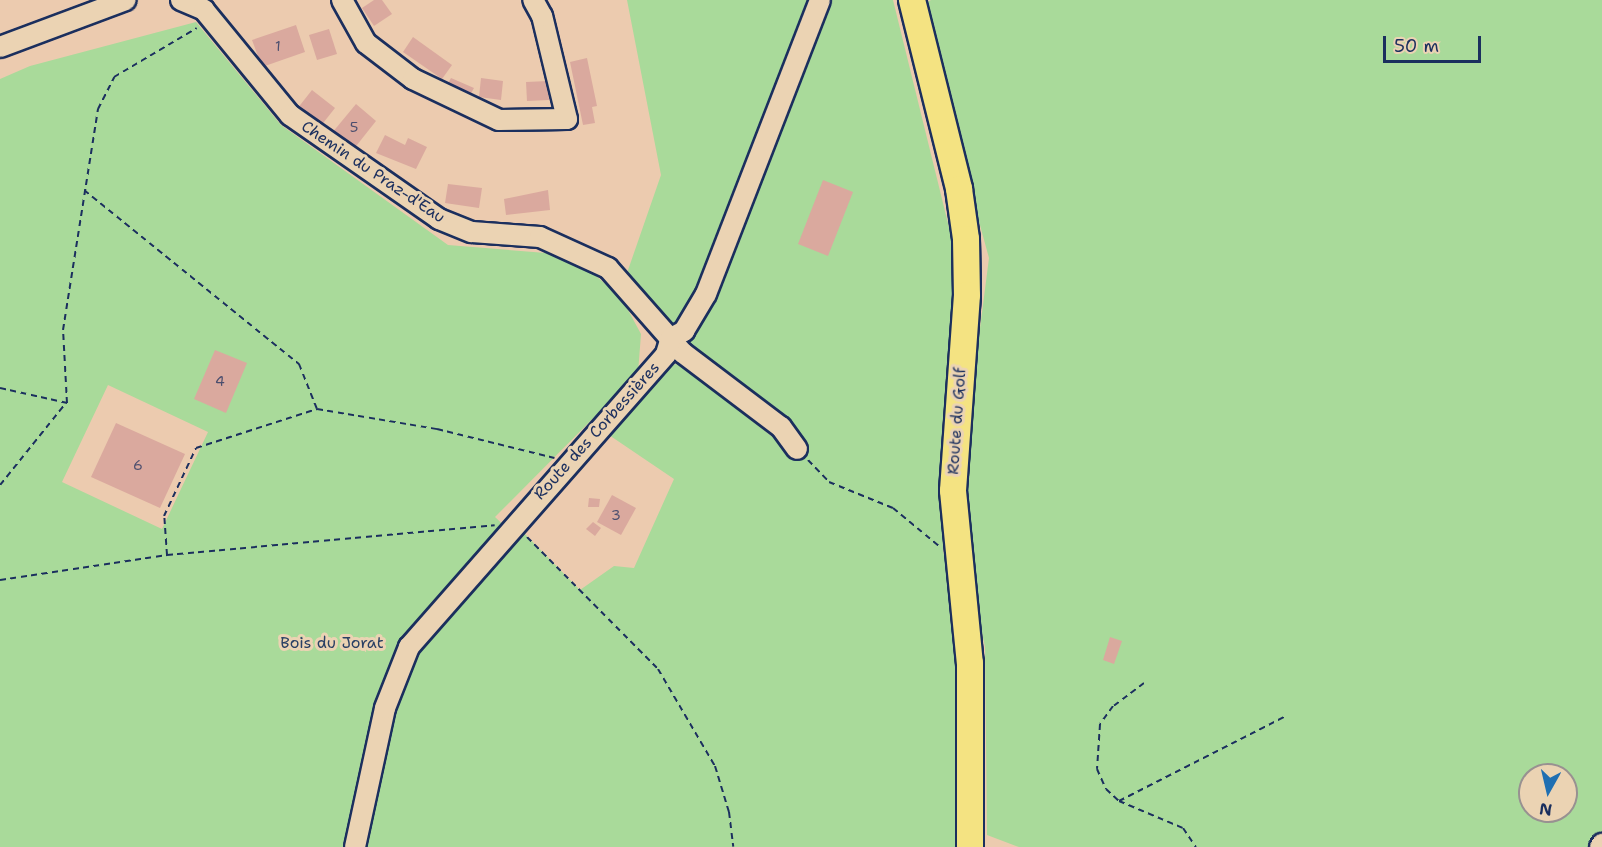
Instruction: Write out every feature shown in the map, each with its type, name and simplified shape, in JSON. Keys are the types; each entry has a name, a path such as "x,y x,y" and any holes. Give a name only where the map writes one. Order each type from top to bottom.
{"main road":[{"name":"Route du Golf","path":"912,0 959,189 966,238 967,295 953,449 957,564 970,663 970,847"}],"street":[{"path":"0,47 126,0"},
{"name":"Chemin du Praz-d'Eau","path":"181,0 207,10 290,115 320,139 450,225 540,237 592,258 625,281 671,338 781,427 797,449"},
{"path":"342,0 366,43 413,80 499,120 567,119 542,16 533,0"},
{"name":"Route des Corbessières","path":"354,847 385,708 410,647 514,523 666,354 671,338 684,331 706,294 820,0"}],"path":[{"path":"0,484 66,403 63,330 98,109 114,76 207,10"},
{"path":"84,190 300,364 317,409"},
{"path":"0,388 66,403"},
{"path":"167,555 164,516 196,448 317,409 437,429 571,462"},
{"path":"797,449 829,482 893,508 957,564"},
{"path":"0,580 167,555 514,523 579,594 658,669 715,766 729,812 733,847"},
{"path":"1144,683 1113,706 1097,734 1097,769 1106,789 1119,801 1183,828 1196,847"},
{"path":"1119,801 1286,716"}],"green space":[{"name":"Bois du Jorat","path":"627,0 893,0 960,272 945,404 943,550 962,649 964,847 0,847 0,79 30,66 196,22 281,125 448,245 571,255 621,297 641,334 638,373 495,517 513,534 519,528 580,590 614,566 634,568 674,479 606,433 665,365 681,364 780,443 789,427 675,335 627,273 661,175","holes":["108,385 208,432 162,529 62,482"]},
{"path":"931,0 1602,0 1602,847 1019,847 987,835 985,647 965,553 970,406 989,258 920,6"}],"building":[{"path":"374,0 382,0 392,14 374,26 362,8"},
{"path":"296,25 305,52 262,67 252,40"},
{"path":"329,29 337,54 317,60 309,35"},
{"path":"413,37 452,65 442,79 403,52"},
{"path":"587,58 597,106 592,107 595,123 583,125 570,62"},
{"path":"451,78 474,88 469,97 446,87"},
{"path":"481,78 503,81 501,100 479,97"},
{"path":"548,81 549,100 527,101 526,82"},
{"path":"312,90 335,108 320,127 297,109"},
{"path":"356,104 376,121 353,150 332,133"},
{"path":"385,135 405,145 408,138 427,147 416,169 376,153"},
{"path":"823,180 853,192 828,256 798,244"},
{"path":"448,184 482,188 479,208 445,203"},
{"path":"548,190 550,210 506,215 504,199"},
{"path":"215,350 247,363 226,413 194,399"},
{"path":"116,423 185,454 160,508 91,477"},
{"path":"612,495 636,508 621,535 597,522"},
{"path":"589,498 600,499 599,507 588,507"},
{"path":"593,522 601,528 595,536 586,529"},
{"path":"1110,637 1122,641 1114,664 1103,660"}]}
